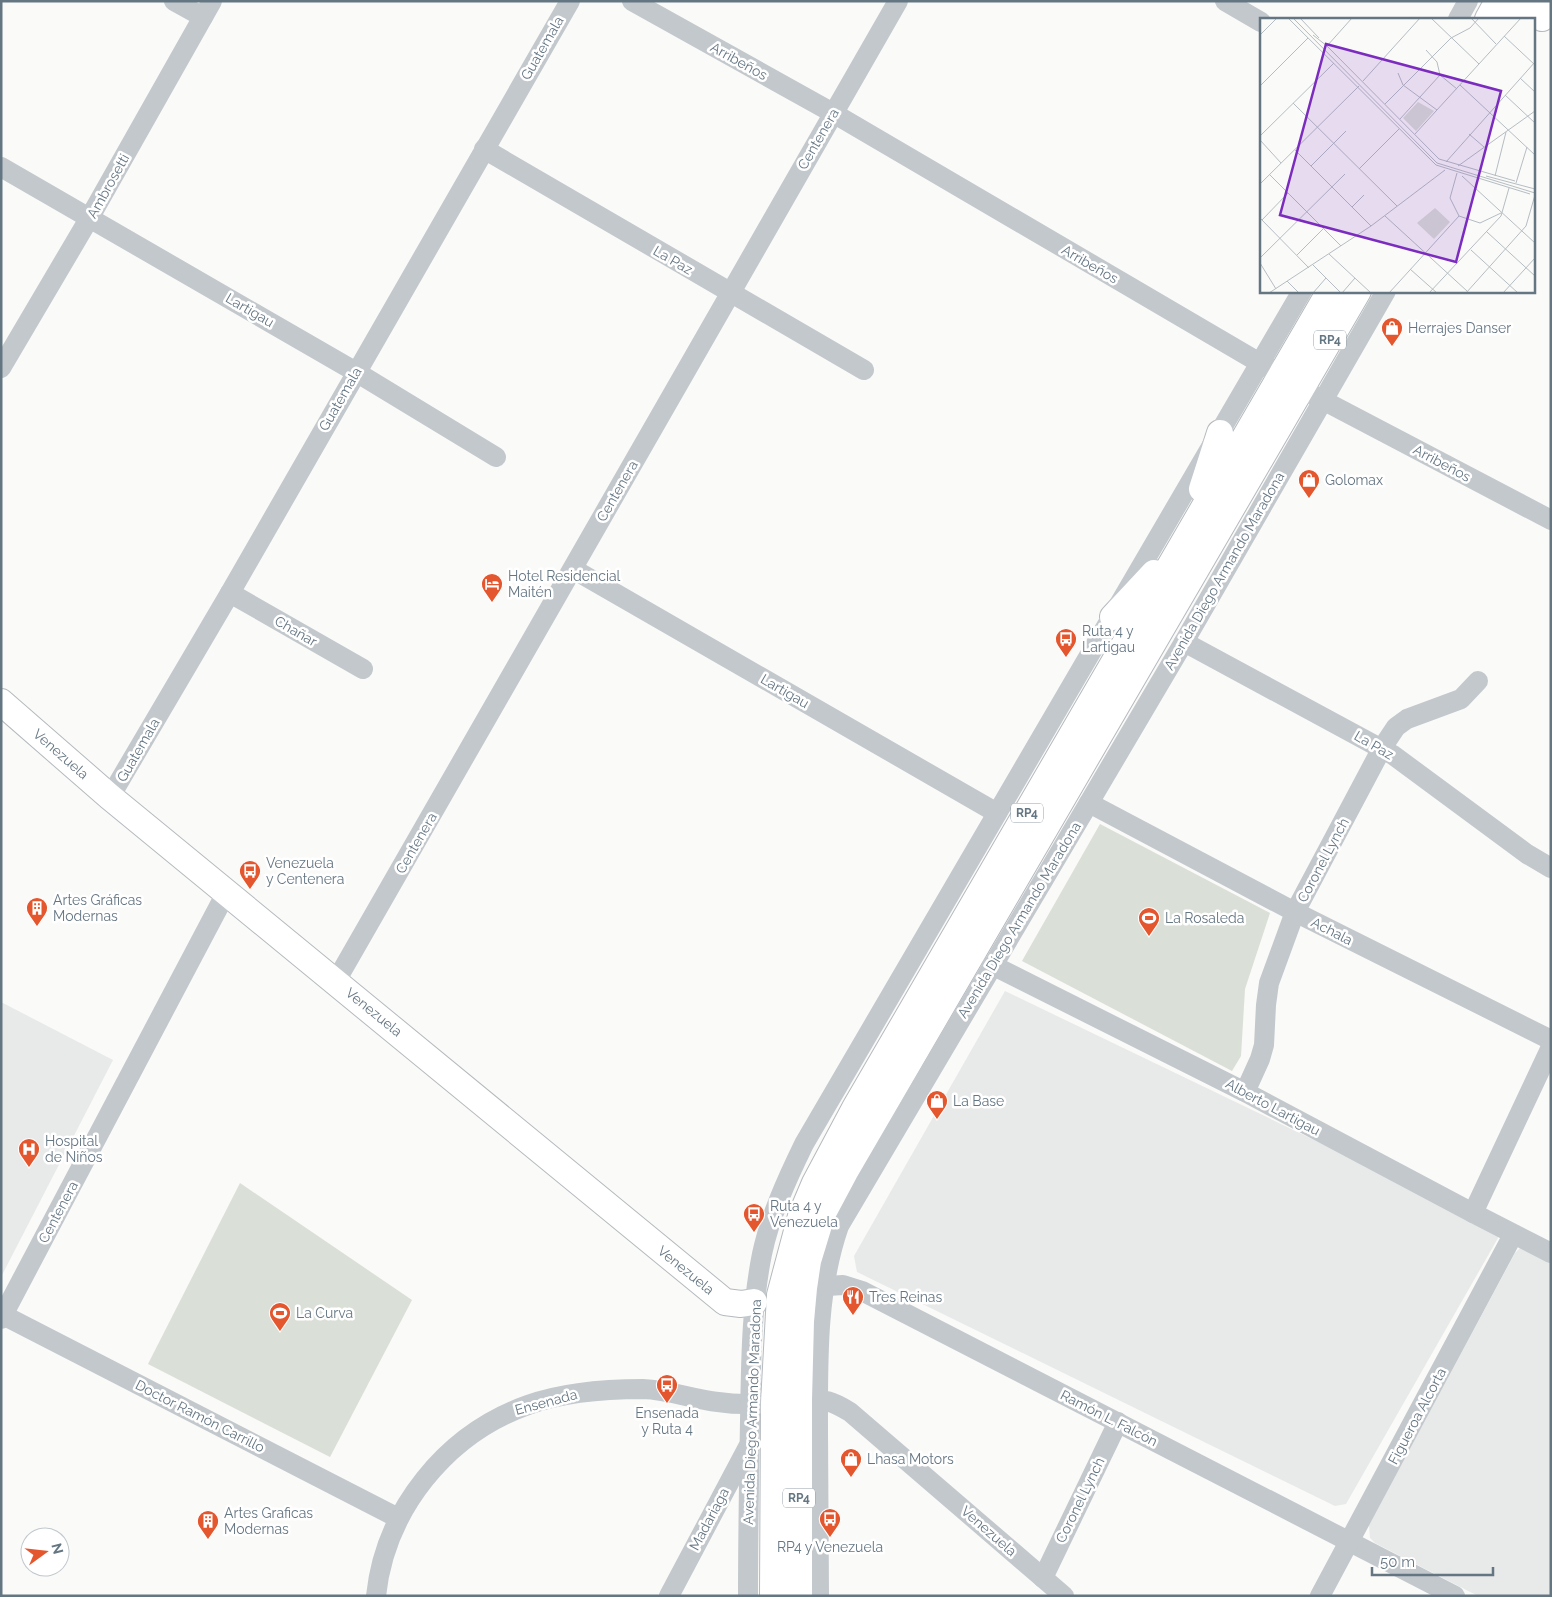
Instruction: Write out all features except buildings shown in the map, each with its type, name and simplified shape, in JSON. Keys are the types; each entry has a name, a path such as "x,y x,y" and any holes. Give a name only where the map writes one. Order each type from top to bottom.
{"main road":[{"path":"1489,18 1498,1"},
{"path":"1520,18 1542,13"},
{"name":"Avenida Diego Armando Maradona","path":"773,1596 786,1402 802,1289 808,1261 822,1215 1291,382 1330,292"},
{"name":"Avenida Diego Armando Maradona","path":"802,1289 801,1216 815,1183 855,1108 1185,540 1291,382 1357,292"},
{"path":"1113,617 1185,540 1220,433"},
{"name":"Venezuela","path":"1,702 110,797 725,1302 741,1304 754,1302"},
{"name":"Avenida Diego Armando Maradona","path":"786,1402 799,1596"}],"street":[{"path":"174,1 207,9"},
{"name":"Guatemala","path":"110,797 230,593 570,1"},
{"name":"Arribeños","path":"632,1 832,113 1291,382 1551,520"},
{"name":"Centenera","path":"336,981 832,113 898,1"},
{"path":"1225,1 1260,21"},
{"path":"1459,18 1468,1"},
{"name":"Ambrosetti","path":"1,368 90,217 207,9"},
{"name":"La Paz","path":"484,149 730,294 864,370"},
{"name":"Lartigau","path":"1,167 356,372 496,457"},
{"name":"Avenida Diego Armando Maradona","path":"748,1596 750,1443 786,1402 802,1289 830,1251 839,1226 1184,642 1291,382 1302,292"},
{"name":"Avenida Diego Armando Maradona","path":"819,1596 786,1402 754,1302 763,1253 776,1210 804,1144 1220,433 1291,382 1385,292"},
{"name":"Lartigau","path":"572,569 997,813"},
{"name":"Chañar","path":"230,593 362,670"},
{"name":"La Paz","path":"1184,642 1382,748 1528,854 1551,868"},
{"name":"Coronel Lynch","path":"1246,1092 1260,1060 1264,1045 1266,1005 1270,983 1295,912 1382,748 1396,727 1401,723 1461,699 1478,681"},
{"name":"Achala","path":"1090,803 1295,912 1551,1040"},
{"name":"Centenera","path":"2,1316 226,893"},
{"name":"Alberto Lartigau","path":"992,965 1246,1092 1513,1235 1551,1253"},
{"path":"1473,1213 1551,1047"},
{"name":"Figueroa Alcorta","path":"1320,1596 1513,1235"},
{"name":"Ramón L. Falcón","path":"754,1302 802,1289 843,1285 862,1291 1455,1596"},
{"name":"Doctor Ramón Carrillo","path":"2,1316 398,1518"},
{"name":"Ensenada","path":"376,1596 386,1547 398,1518 429,1472 455,1447 488,1423 529,1404 565,1394 608,1390 643,1389 668,1391 717,1402 786,1402"},
{"name":"Venezuela","path":"786,1402 833,1402 850,1412 1064,1596"},
{"name":"Coronel Lynch","path":"1043,1578 1118,1422"},
{"name":"Madariaga","path":"669,1596 750,1443"}],"shaded area":[{"name":"La Rosaleda","path":"1100,824 1270,913 1245,989 1241,1056 1232,1071 1022,961"},
{"path":"1005,991 1495,1227 1500,1232 1346,1504 1335,1506 857,1272 854,1256"},
{"name":"Hospital de Niños","path":"1,1002 113,1060 1,1277"},
{"name":"La Curva","path":"240,1183 412,1300 330,1457 148,1364"},
{"path":"1521,1247 1551,1254 1551,1596 1478,1596 1375,1543 1370,1538 1369,1525 1515,1253"}],"place":[{"name":"Herrajes Danser","path":"1392,347"},
{"name":"Golomax","path":"1309,499"},
{"name":"Hotel Residencial Maitén","path":"492,603"},
{"name":"Ruta 4 y Lartigau","path":"1066,658"},
{"name":"Venezuela y Centenera","path":"250,890"},
{"name":"Artes Gráficas Modernas","path":"37,927"},
{"name":"La Rosaleda","path":"1149,937"},
{"name":"La Base","path":"937,1120"},
{"name":"Hospital de Niños","path":"29,1168"},
{"name":"Ruta 4 y Venezuela","path":"754,1233"},
{"name":"Tres Reinas","path":"853,1316"},
{"name":"La Curva","path":"280,1332"},
{"name":"Ensenada y Ruta 4","path":"667,1404"},
{"name":"Lhasa Motors","path":"851,1478"},
{"name":"RP4 y Venezuela","path":"830,1538"},
{"name":"Artes Graficas Modernas","path":"208,1540"}]}
